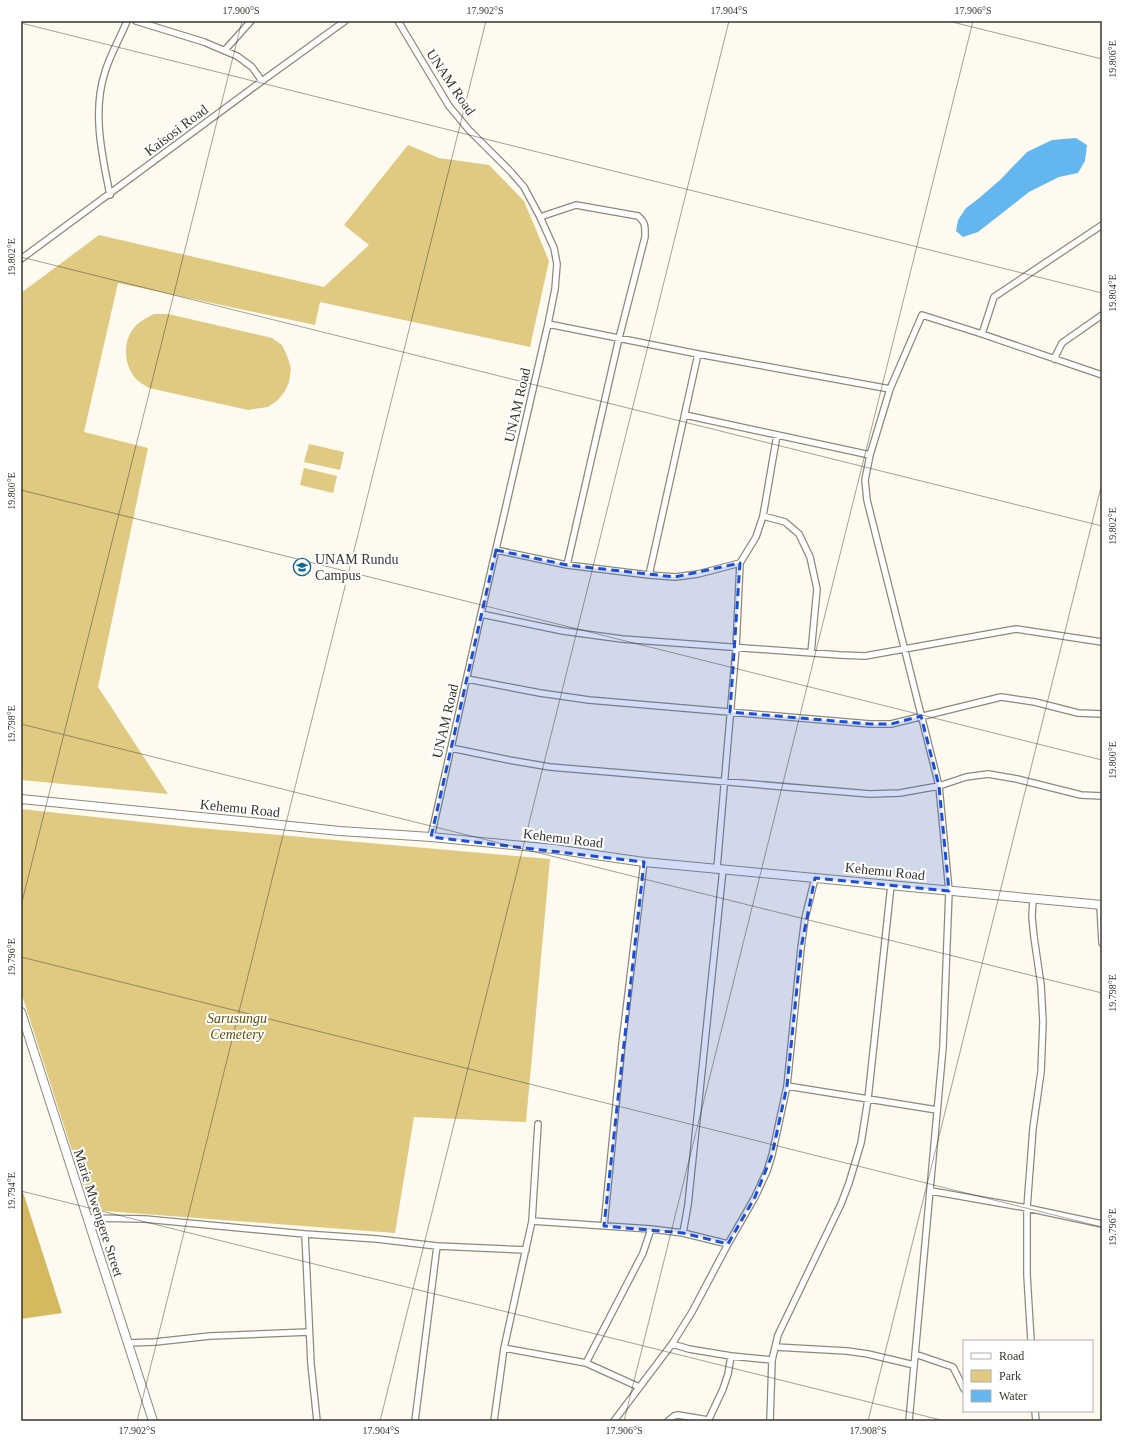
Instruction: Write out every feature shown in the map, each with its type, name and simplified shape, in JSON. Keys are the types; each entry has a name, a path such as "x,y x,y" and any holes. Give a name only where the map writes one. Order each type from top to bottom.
{"street":[{"path":"110,195 100,146 99,99 105,72 127,21"},
{"path":"136,21 162,28 225,50 245,61 256,72 262,81"},
{"path":"225,50 251,21"},
{"name":"Kaisosi Road","path":"21,259 345,21"},
{"name":"UNAM Road","path":"398,21 449,106 469,130 524,187 554,248 557,264 555,289 548,324 431,837"},
{"path":"540,217 576,205 638,216 644,222 645,237 619,338 567,565"},
{"path":"982,334 994,297 1102,225"},
{"path":"910,1421 931,1191 944,1024 950,891 939,786 903,649 867,500 865,480 870,455 890,389 922,315 982,334 1102,376"},
{"path":"1054,359 1062,343 1102,315"},
{"path":"548,324 698,354 890,389"},
{"path":"649,575 698,354"},
{"path":"685,415 870,455"},
{"path":"683,1233 688,1205 720,868 724,782 736,648 740,562 756,537 763,516 777,435"},
{"path":"763,516 784,522 799,534 810,557 817,589 811,653"},
{"path":"496,550 567,565 675,577 698,574 740,562"},
{"path":"481,614 562,631 622,639 866,656 1016,629 1102,642"},
{"path":"467,679 540,693 589,700 870,724 891,724 1001,698 1035,702 1078,713 1102,714"},
{"path":"451,748 550,767 870,794 900,793 939,786 966,777 988,774 1017,779 1081,795 1102,796"},
{"name":"Kehemu Road","path":"21,799 340,831 431,837 554,849 644,862 1101,905"},
{"path":"604,1226 622,1044 644,862"},
{"path":"614,1421 672,1344 692,1312 755,1197 767,1171 772,1155 787,1086 805,918 815,878"},
{"path":"770,1421 772,1360 778,1335 841,1204 861,1143 868,1099 891,885"},
{"path":"1031,1340 1027,1275 1027,1208 1033,1128 1041,1072 1043,1044 1041,985 1032,917 1033,899"},
{"path":"1101,905 1102,943"},
{"name":"Marie Mwengere Street","path":"21,1012 153,1421"},
{"path":"787,1086 937,1110"},
{"path":"494,1421 504,1348 532,1221 538,1124"},
{"path":"931,1191 1027,1208 1102,1224"},
{"path":"87,1218 145,1219 305,1234 377,1239 437,1246 526,1250"},
{"path":"532,1221 651,1229 683,1233 728,1244"},
{"path":"586,1363 642,1253 651,1229"},
{"path":"305,1234 311,1364 317,1421"},
{"path":"415,1421 437,1246"},
{"path":"128,1343 154,1342 210,1336 309,1332"},
{"path":"672,1344 689,1349 732,1356 772,1360"},
{"path":"775,1347 847,1350 914,1365"},
{"path":"504,1348 586,1363 639,1387"},
{"path":"915,1354 953,1367 963,1387"},
{"path":"668,1421 678,1415 708,1421 723,1389 732,1356"}],"highlighted area":[{"path":"496,550 567,565 675,577 740,563 730,712 870,724 891,724 921,716 939,786 949,891 815,878 801,948 787,1086 772,1155 755,1197 728,1244 683,1233 604,1226 644,862 431,837"}],"green space":[{"path":"408,145 439,158 489,165 524,201 549,261 530,347 320,302 315,325 118,283 84,432 148,448 98,687 168,794 21,780 21,293 99,235 324,287 369,245 344,225"},
{"path":"154,314 168,314 272,338 282,345 291,369 289,382 285,391 278,400 268,407 248,410 149,388 136,379 131,372 126,357 126,349 130,334 134,328"},
{"path":"309,444 344,452 340,470 304,462"},
{"path":"304,468 337,476 333,493 300,485"},
{"name":"Sarusungu Cemetery","path":"21,809 188,827 550,859 526,1122 414,1117 395,1233 91,1210 21,992"}],"shaded area":[{"path":"21,1186 62,1313 21,1319"}],"water":[{"path":"1076,138 1087,145 1085,161 1078,173 1059,177 1029,192 978,232 963,237 956,231 958,220 966,208 1000,180 1027,152 1052,140"}],"place":[{"name":"UNAM Rundu Campus","path":"302,567"}]}
